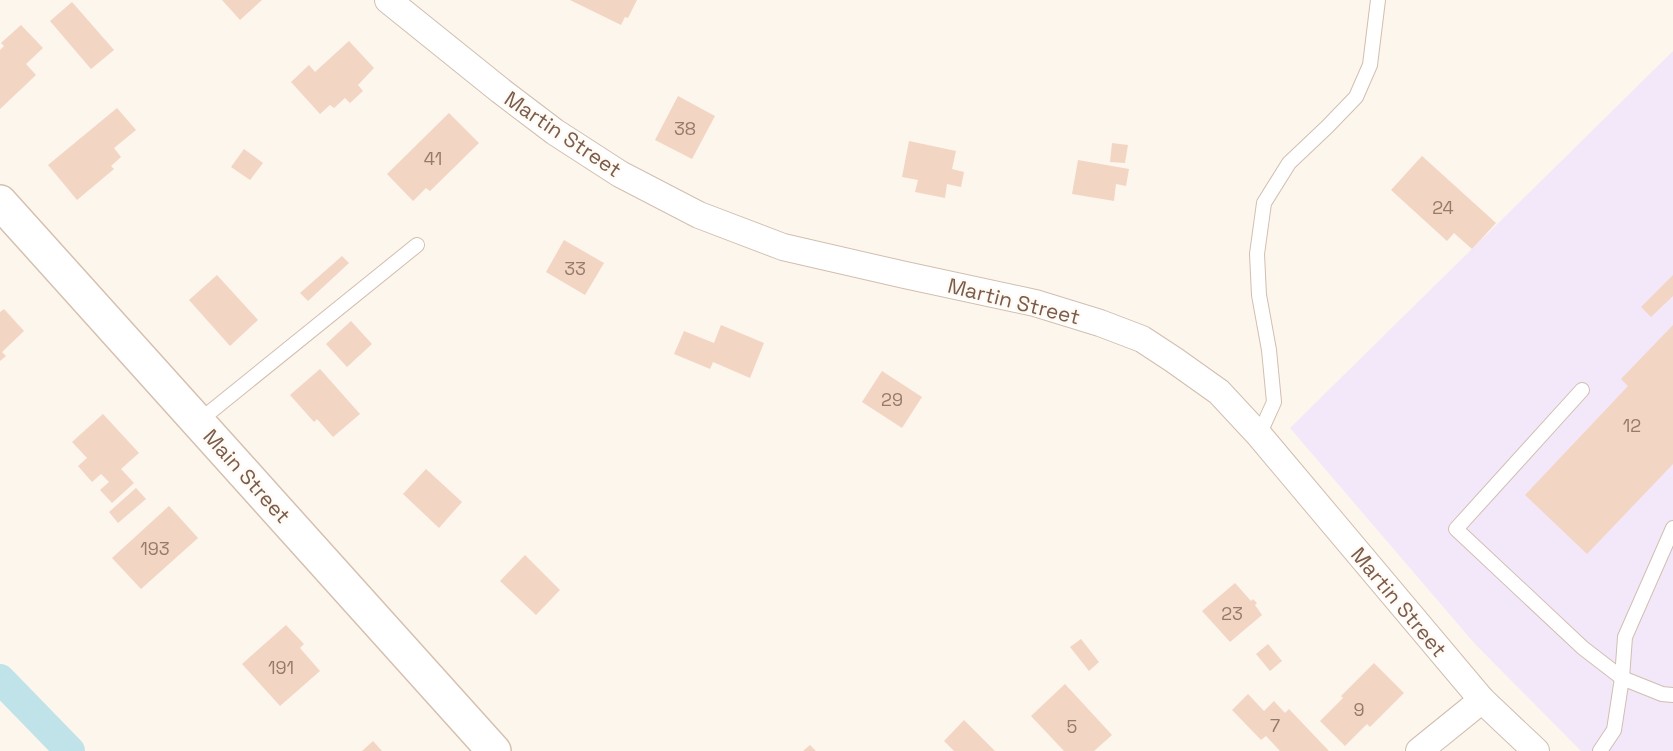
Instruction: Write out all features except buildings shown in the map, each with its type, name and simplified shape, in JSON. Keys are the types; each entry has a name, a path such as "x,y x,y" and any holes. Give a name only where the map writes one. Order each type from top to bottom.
{"main road":[{"name":"Main Street","path":"0,202 494,751"}],"street":[{"name":"Martin Street","path":"388,0 555,132 620,174 699,215 783,247 1035,303 1142,339 1219,392 1259,435 1482,700 1536,751"},
{"path":"1419,751 1482,700"}],"lane":[{"path":"1259,435 1274,402 1269,350 1259,295 1257,254 1264,203 1289,163 1356,97 1370,65 1378,0"},
{"path":"199,421 417,245"},
{"path":"1582,390 1456,529 1582,648 1622,678 1662,694 1673,695"},
{"path":"1600,751 1614,730 1622,678 1625,637 1673,528"}],"shaded area":[{"path":"1673,51 1673,751 1581,751 1475,644 1290,428"}],"waterway":[{"path":"0,679 70,751"}]}
